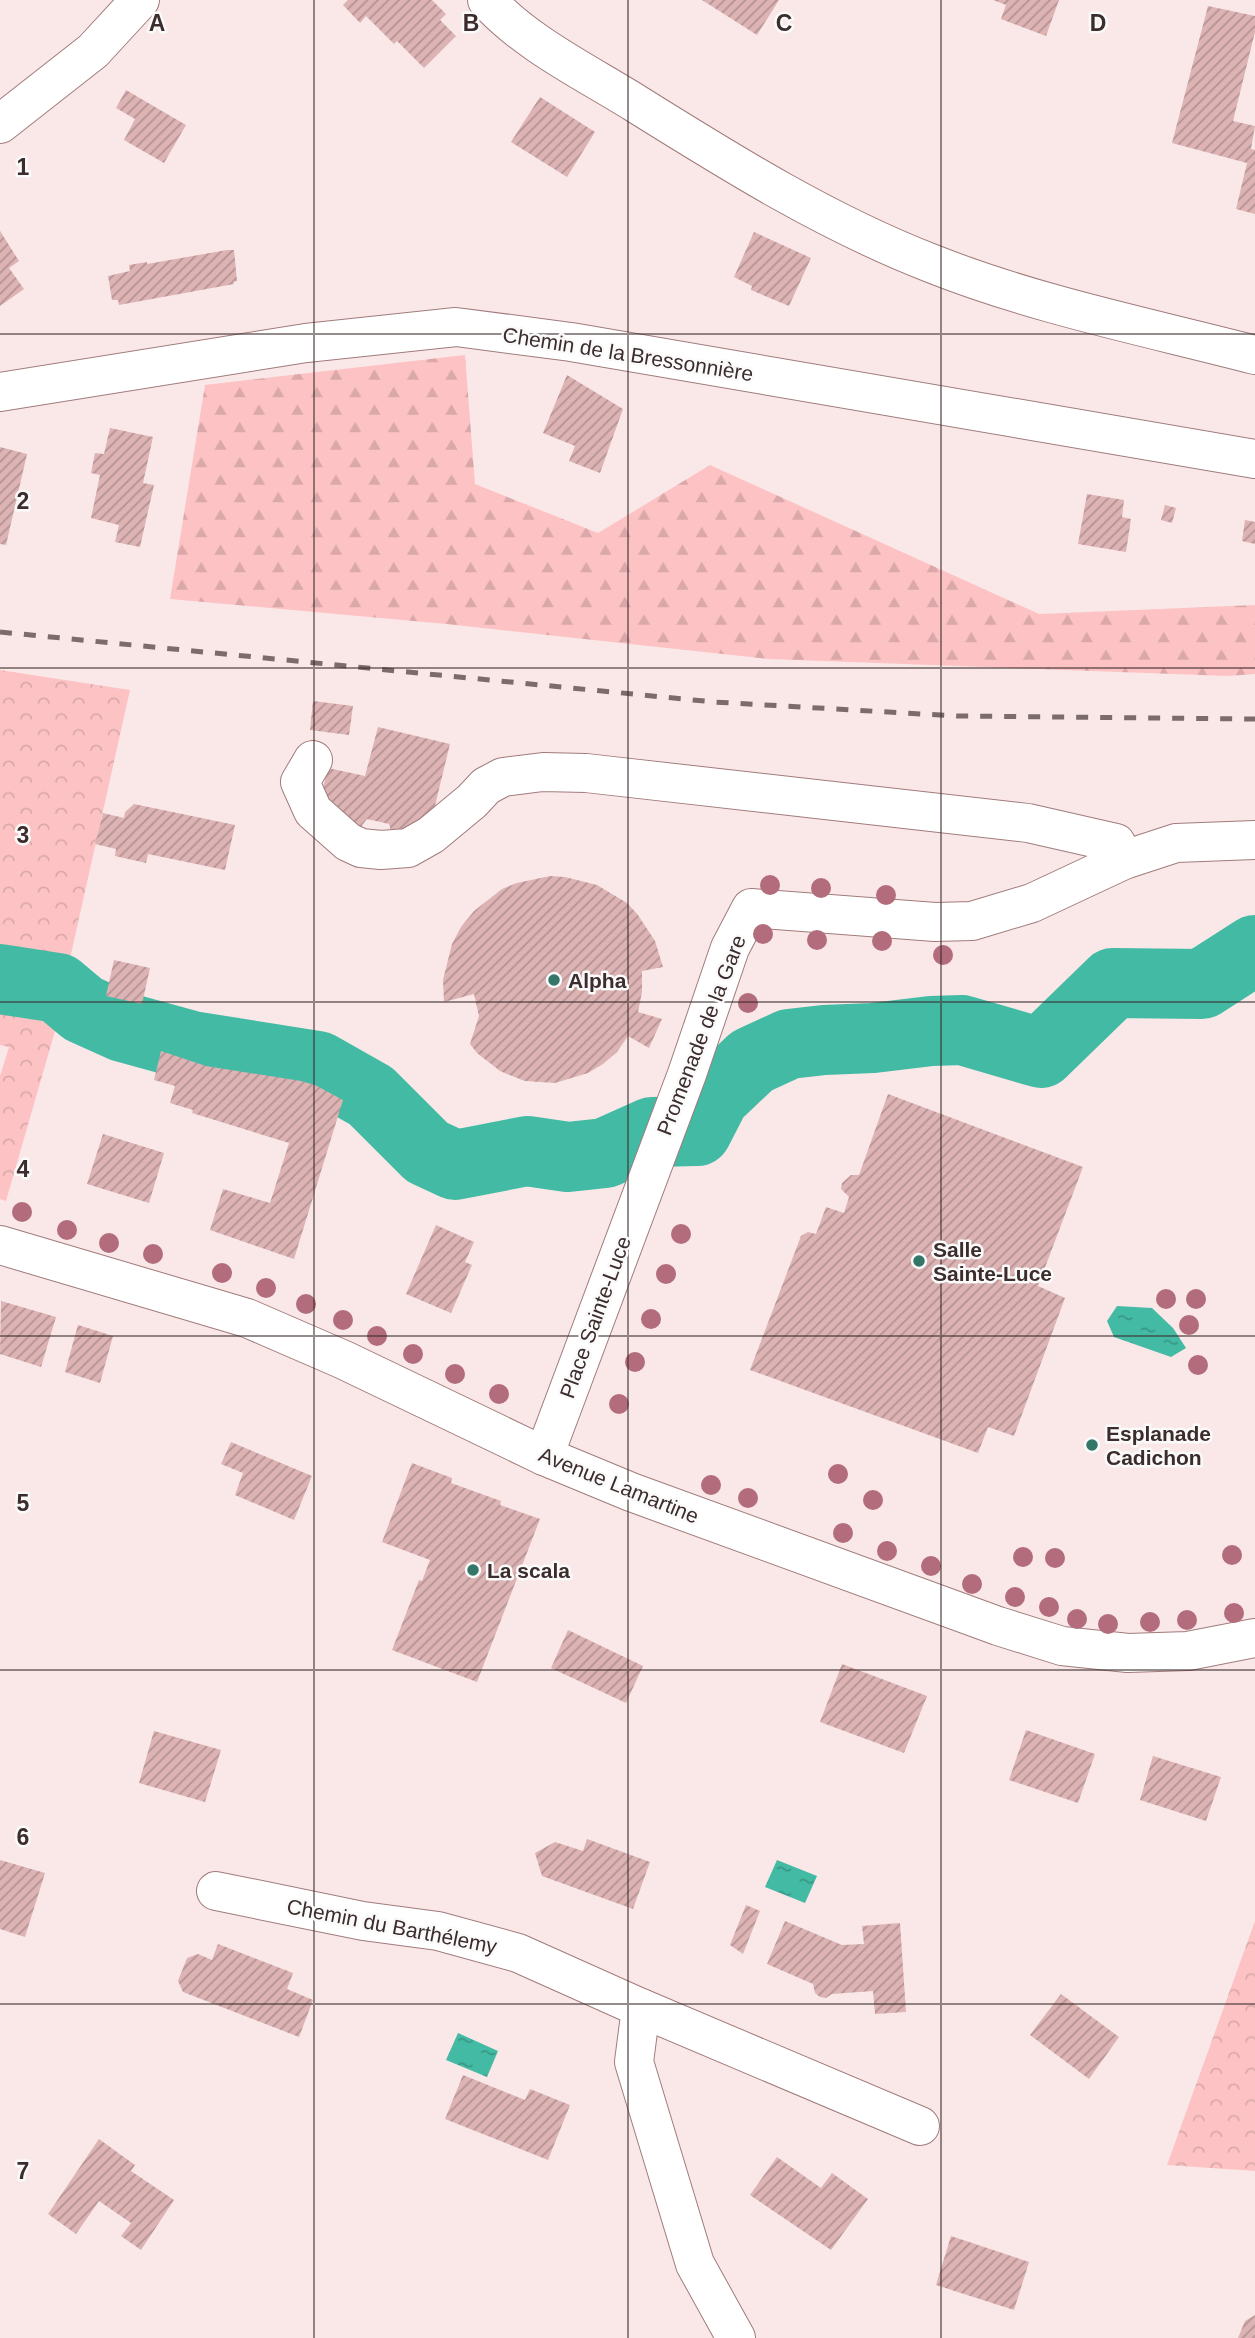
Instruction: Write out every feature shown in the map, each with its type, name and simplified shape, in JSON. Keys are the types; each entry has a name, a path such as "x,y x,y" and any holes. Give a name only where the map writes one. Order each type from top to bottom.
{"street":[{"path":"0,124 93,51 140,0"},
{"path":"487,0 501,16 545,47 703,146 828,218 933,264 1036,299 1255,355"},
{"name":"Chemin de la Bressonnière","path":"0,392 306,344 456,327 571,342 1255,459"},
{"path":"313,760 300,782 313,811 348,842 361,848 408,848 431,835 486,786 503,777 543,772 586,773 1028,823 1115,843 1124,860"},
{"name":"Promenade de la Gare","path":"647,1177 687,1074 730,948 751,908 935,922 972,921 1032,903 1124,860 1176,843 1255,840"},
{"name":"Place Sainte-Luce","path":"544,1456 647,1177"},
{"name":"Avenue Lamartine","path":"0,1245 247,1318 344,1360 544,1456 719,1524 998,1626 1062,1646 1128,1653 1176,1651 1255,1638"},
{"name":"Chemin du Barthélemy","path":"216,1891 363,1921 438,1931 518,1953 920,2126"},
{"path":"641,2008 634,2062 695,2264 736,2338"}],"green space":[{"path":"465,355 475,484 598,533 710,465 1039,614 1255,605 1255,674 1228,676 769,659 446,624 170,599 205,385"},
{"path":"0,670 130,690 61,999 64,1000 6,1201 0,1199 0,1076 9,1047 0,1045"},
{"path":"1255,1921 1255,2171 1167,2165"}],"water":[{"path":"1117,1306 1152,1308 1173,1328 1186,1348 1171,1357 1114,1337 1107,1321"},
{"path":"777,1860 817,1876 805,1903 765,1887"},
{"path":"458,2033 498,2051 487,2077 446,2060"}],"building":[{"path":"348,0 432,0 446,14 440,20 456,36 424,68 397,41 394,44 366,16 360,23 343,5"},
{"path":"702,0 779,0 757,35"},
{"path":"993,0 1059,0 1046,36 1001,19 1006,5"},
{"path":"1208,6 1255,16 1255,32 1233,121 1255,126 1251,149 1255,150 1255,214 1236,209 1247,163 1172,143"},
{"path":"126,90 186,125 164,163 124,140 135,119 116,108"},
{"path":"540,97 595,132 567,177 511,142"},
{"path":"0,231 19,261 9,268 24,289 0,306"},
{"path":"754,232 811,258 789,306 751,290 752,286 734,277"},
{"path":"234,250 237,281 233,282 234,284 119,305 118,300 112,300 108,276 130,271 129,265"},
{"path":"567,375 623,409 600,473 569,461 575,446 543,433"},
{"path":"110,428 153,437 143,483 154,485 140,547 115,542 119,525 91,518 100,475 91,473 95,453 104,454"},
{"path":"0,447 27,454 6,545 0,544"},
{"path":"1087,494 1124,500 1122,517 1131,519 1126,552 1078,544"},
{"path":"1165,505 1176,508 1172,523 1161,520"},
{"path":"1245,520 1255,522 1255,544 1242,541"},
{"path":"313,701 353,706 349,735 310,730"},
{"path":"378,727 450,744 431,822 392,834 389,824 367,819 360,828 322,792 328,768 365,776"},
{"path":"134,804 235,825 225,870 148,854 146,863 115,856 116,849 95,844 103,813 124,818 125,812"},
{"path":"550,876 597,885 627,903 655,941 663,967 642,971 638,1012 662,1019 649,1048 628,1036 617,1052 603,1064 588,1073 555,1083 525,1081 512,1076 500,1071 477,1053 470,1044 479,1016 474,994 444,1002 443,980 452,944 474,911 502,889"},
{"path":"114,960 150,968 142,1004 106,996"},
{"path":"161,1051 206,1066 301,1081 315,1085 343,1100 294,1259 210,1230 223,1189 270,1203 289,1143 192,1113 193,1110 170,1103 175,1086 154,1080"},
{"name":"Salle Sainte-Luce","path":"888,1094 1083,1167 1038,1286 1065,1298 1014,1436 988,1427 978,1453 750,1370 801,1236 808,1232 816,1234 826,1207 844,1213 849,1197 841,1189 842,1183 851,1175 859,1175"},
{"path":"103,1134 164,1153 149,1203 87,1184"},
{"path":"436,1225 474,1242 465,1262 472,1265 451,1313 406,1294"},
{"path":"1,1301 56,1317 41,1367 0,1354"},
{"path":"78,1325 113,1336 100,1383 65,1372"},
{"path":"231,1442 312,1476 294,1520 235,1495 243,1473 221,1464"},
{"name":"La scala","path":"412,1463 452,1478 451,1483 501,1501 500,1505 540,1519 477,1682 392,1650 419,1580 422,1581 430,1560 382,1542"},
{"path":"568,1630 643,1666 626,1703 551,1668"},
{"path":"842,1664 927,1696 904,1753 820,1722"},
{"path":"1026,1730 1095,1754 1078,1803 1009,1780"},
{"path":"154,1731 221,1750 205,1802 139,1783"},
{"path":"1153,1756 1221,1777 1206,1821 1140,1800"},
{"path":"587,1839 650,1862 633,1909 542,1876 535,1853 555,1842 583,1851"},
{"path":"0,1860 45,1873 25,1937 0,1929"},
{"path":"746,1905 760,1911 743,1954 730,1945"},
{"path":"785,1921 842,1945 864,1944 862,1926 900,1923 906,2012 875,2014 873,1991 820,1997 815,1993 813,1984 767,1964"},
{"path":"218,1944 293,1973 287,1989 313,2000 299,2037 183,1992 178,1981 187,1958 198,1954 212,1960"},
{"path":"1061,1994 1119,2037 1089,2079 1030,2035"},
{"path":"463,2075 525,2100 530,2089 570,2105 548,2160 445,2119"},
{"path":"99,2139 135,2165 131,2171 174,2200 141,2250 121,2236 131,2223 99,2201 76,2234 48,2214"},
{"path":"777,2157 821,2188 832,2173 868,2199 831,2250 750,2195"},
{"path":"951,2236 1029,2262 1014,2310 936,2285"},
{"path":"1255,2315 1255,2338 1238,2338 1245,2321"}],"waterway":[{"path":"0,979 58,988 83,1009 123,1027 192,1046 318,1066 371,1096 427,1152 455,1165 527,1151 568,1157 605,1153 652,1132 697,1131 715,1096 752,1061 789,1044 962,1030 1041,1053 1113,983 1202,984 1255,950"}],"railway":[{"path":"0,632 714,702 957,716 1255,719"}],"place":[{"name":"Alpha","path":"554,980"},
{"name":"Salle Sainte-Luce","path":"919,1261"},
{"name":"Esplanade Cadichon","path":"1092,1445"},
{"name":"La scala","path":"473,1570"}]}
